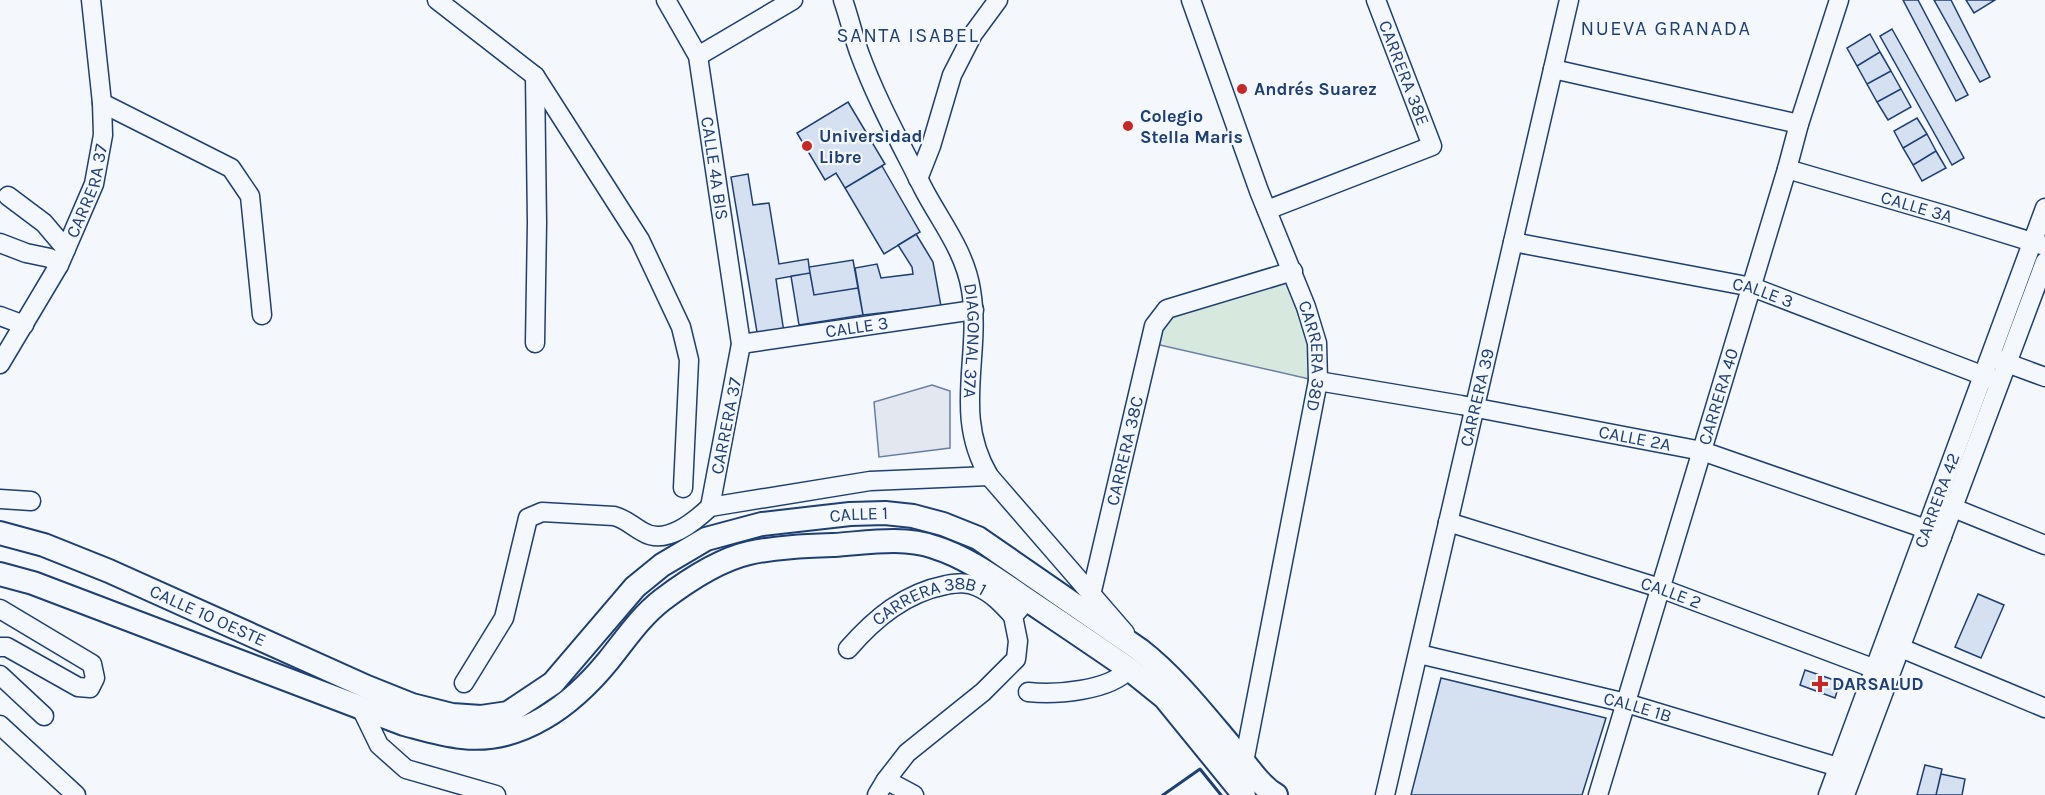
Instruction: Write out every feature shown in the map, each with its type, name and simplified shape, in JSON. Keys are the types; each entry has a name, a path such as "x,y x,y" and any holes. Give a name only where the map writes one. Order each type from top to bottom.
{"main road":[{"name":"CALLE 1","path":"412,705 452,715 481,717 508,712 553,683 635,587 682,552 705,539 762,524 850,514 885,513 913,516 943,524 978,538 1135,660 1244,795"},
{"name":"CALLE 10 OESTE","path":"0,533 44,545 109,572 412,705"},
{"name":"CALLE 1","path":"418,728 461,737 482,738 511,734 538,721 559,709 577,694 609,660 643,617 661,601 682,585 720,563 747,553 825,545 885,542 922,544 967,560 1020,608 1135,660 1162,668 1256,778 1276,795"},
{"path":"96,608 105,608 117,597 119,588 116,578 109,572"},
{"name":"CALLE 10 OESTE","path":"0,574 33,584 418,728"}],"street":[{"name":"CARRERA 37","path":"0,364 63,257 94,184 103,135 102,103 91,0"},
{"path":"437,0 535,76 640,240 681,327 689,360 683,488"},
{"name":"CALLE 4A BIS","path":"666,0 698,56 741,344"},
{"path":"698,56 793,0"},
{"name":"DIAGONAL 37A","path":"843,0 859,53 886,114 918,179 960,251 971,288 974,310 971,428 977,453 989,476 1091,595 1135,660"},
{"path":"918,179 931,146 952,75 973,34 998,0"},
{"name":"CARRERA 38D","path":"1191,0 1267,210 1293,271 1317,343 1318,381 1244,762"},
{"name":"CARRERA 38E","path":"1267,210 1432,146 1376,0"},
{"name":"CARRERA 39","path":"1385,795 1569,0"},
{"name":"CARRERA 40","path":"1598,795 1799,124 1839,0"},
{"path":"1553,69 1799,124"},
{"path":"535,76 537,223 535,343"},
{"path":"102,103 231,168 250,196 262,315"},
{"name":"CALLE 3A","path":"1787,169 2039,244"},
{"path":"0,243 26,253 50,258 63,257 44,223 8,196"},
{"name":"CARRERA 42","path":"1999,360 2039,244 2045,208"},
{"name":"CALLE 3","path":"1513,242 1752,287 1991,379"},
{"name":"CARRERA 42","path":"1828,795 1846,770 1991,379 2045,262"},
{"name":"CARRERA 38C","path":"1091,595 1154,326 1167,309 1293,271"},
{"name":"CALLE 3","path":"741,344 974,310"},
{"path":"0,316 24,325"},
{"name":"CARRERA 37","path":"710,507 741,344"},
{"path":"1999,360 2045,377"},
{"name":"CALLE 2A","path":"1318,381 1475,407 1702,451 1934,533"},
{"path":"464,683 504,618 528,518 542,512 624,518 644,533 657,536 679,531 695,521 710,507 870,482 989,476"},
{"path":"0,499 31,501"},
{"path":"1945,504 2045,545"},
{"name":"CALLE 2","path":"1448,522 1660,588 1883,671"},
{"name":"CARRERA 38B 1","path":"848,649 879,617 908,598 931,588 962,582 978,587 998,600 1020,608"},
{"path":"914,795 881,787 907,753 983,692 1016,659 1020,608"},
{"path":"0,609 92,664 95,678 90,688 78,687 7,647 0,647"},
{"path":"1893,644 2045,708"},
{"name":"CALLE 1B","path":"1419,654 1626,703 1846,770"},
{"path":"1028,692 1069,692 1093,687 1120,678 1135,660"},
{"path":"0,675 44,716"},
{"path":"361,708 379,745 406,770 496,795"},
{"path":"0,725 7,739 76,795"},
{"name":"CARRERA 42","path":"1845,795 1846,770"}],"shaded area":[{"path":"1293,271 1318,381 1151,343 1167,309"},
{"path":"932,385 950,391 950,448 879,457 874,402"}],"building":[{"path":"1903,0 1918,0 1968,95 1956,101"},
{"path":"1934,0 1951,0 1990,77 1980,82"},
{"path":"1966,0 1995,0 1974,13"},
{"path":"1892,29 1964,158 1952,165 1880,36"},
{"path":"1870,34 1880,52 1857,66 1847,48"},
{"path":"1880,52 1891,71 1867,84 1857,66"},
{"path":"1891,71 1901,89 1877,102 1867,84"},
{"path":"1901,89 1911,107 1888,120 1877,102"},
{"path":"848,102 885,164 845,188 836,173 825,180 797,133"},
{"path":"1917,118 1927,134 1903,148 1894,131"},
{"path":"1927,134 1936,151 1913,165 1903,148"},
{"path":"1936,151 1946,168 1922,181 1913,165"},
{"path":"882,166 920,232 884,254 845,188"},
{"path":"748,174 753,205 769,203 779,264 808,259 810,273 776,279 784,333 758,338 731,177"},
{"path":"916,234 933,262 941,306 863,315 855,268 877,264 881,278 913,274 912,267 898,245"},
{"path":"853,260 858,288 814,295 809,267"},
{"path":"810,273 814,295 858,288 863,315 799,325 791,276"},
{"path":"1978,594 2004,605 1981,658 1955,647"},
{"name":"DARSALUD","path":"1805,670 1840,682 1835,698 1800,685"},
{"path":"1441,678 1606,718 1582,795 1411,795"},
{"path":"1925,765 1942,769 1936,795 1917,795"},
{"path":"1941,774 1965,779 1962,795 1936,795"}],"wall":[{"path":"1163,795 1200,769 1221,795"}],"place":[{"name":"Andrés Suarez","path":"1242,89"},
{"name":"Colegio Stella Maris","path":"1128,126"},
{"name":"Universidad Libre","path":"807,146"},
{"name":"DARSALUD","path":"1820,684"}],"district":[{"name":"NUEVA GRANADA","path":"1666,28"},
{"name":"SANTA ISABEL","path":"908,35"}]}
